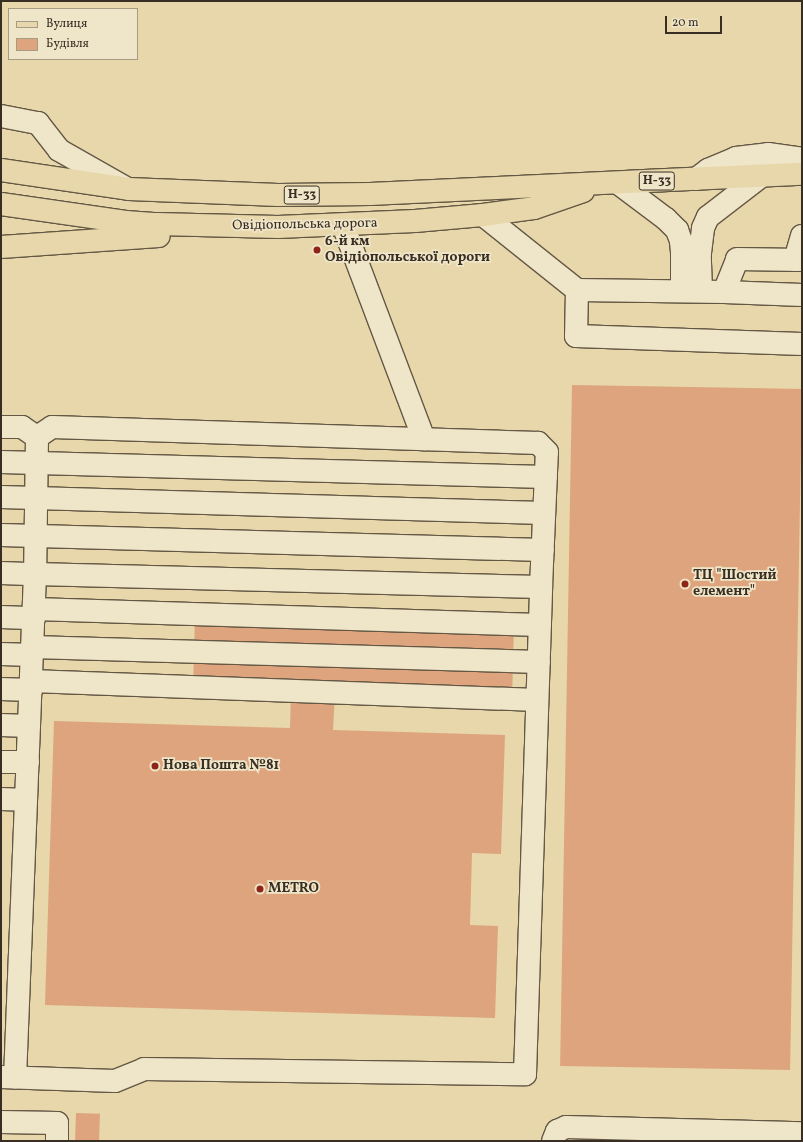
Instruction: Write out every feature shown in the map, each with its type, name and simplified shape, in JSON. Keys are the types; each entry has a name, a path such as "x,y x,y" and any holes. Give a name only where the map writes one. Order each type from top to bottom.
{"main road":[{"name":"Овідіопольська дорога","path":"1,170 129,189 231,194 324,195 612,184 802,174"},
{"name":"Овідіопольська дорога","path":"1,204 126,222 157,224 278,227 343,225 416,221 483,215 534,208 612,184"},
{"path":"1,247 278,227"}],"lane":[{"path":"1,116 38,123 59,150 129,189"},
{"path":"696,179 708,170 736,158 768,154 802,159"},
{"path":"692,291 700,253 703,228 708,218 760,177"},
{"path":"612,184 666,219 677,230 692,291"},
{"path":"483,215 577,290 692,291 802,295"},
{"path":"343,225 424,439"},
{"path":"724,292 737,259 798,260 802,236"},
{"path":"577,290 576,336 802,344"},
{"path":"1,426 22,427 37,437"},
{"path":"52,428 538,443 547,452 537,700 525,1074 144,1069 115,1081 8,1078 28,762 34,614 37,437 52,428"},
{"path":"1,462 546,477"},
{"path":"1,498 544,513"},
{"path":"1,535 543,550"},
{"path":"1,572 541,587"},
{"path":"1,617 34,614 540,625"},
{"path":"1,654 32,651 539,662"},
{"path":"1,689 31,686 537,700"},
{"path":"1,726 29,726"},
{"path":"1,762 28,762"},
{"path":"1,799 26,800"},
{"path":"1,1122 57,1123 57,1141"},
{"path":"553,1141 557,1131 566,1127 802,1133"}],"building":[{"name":"ТЦ \"Шостий елемент\"","path":"572,385 802,389 790,1070 560,1066"},
{"name":"METRO","path":"195,614 514,624 512,700 335,694 333,730 505,735 501,854 472,853 470,925 498,926 495,1018 45,1005 54,721 290,728 291,694 193,691"},
{"path":"76,1113 100,1114 99,1141 75,1141"}],"place":[{"name":"6-й км Овідіопольської дороги","path":"317,250"},
{"name":"ТЦ \"Шостий елемент\"","path":"685,584"},
{"name":"Нова Пошта №81","path":"155,766"},
{"name":"METRO","path":"260,889"}]}
